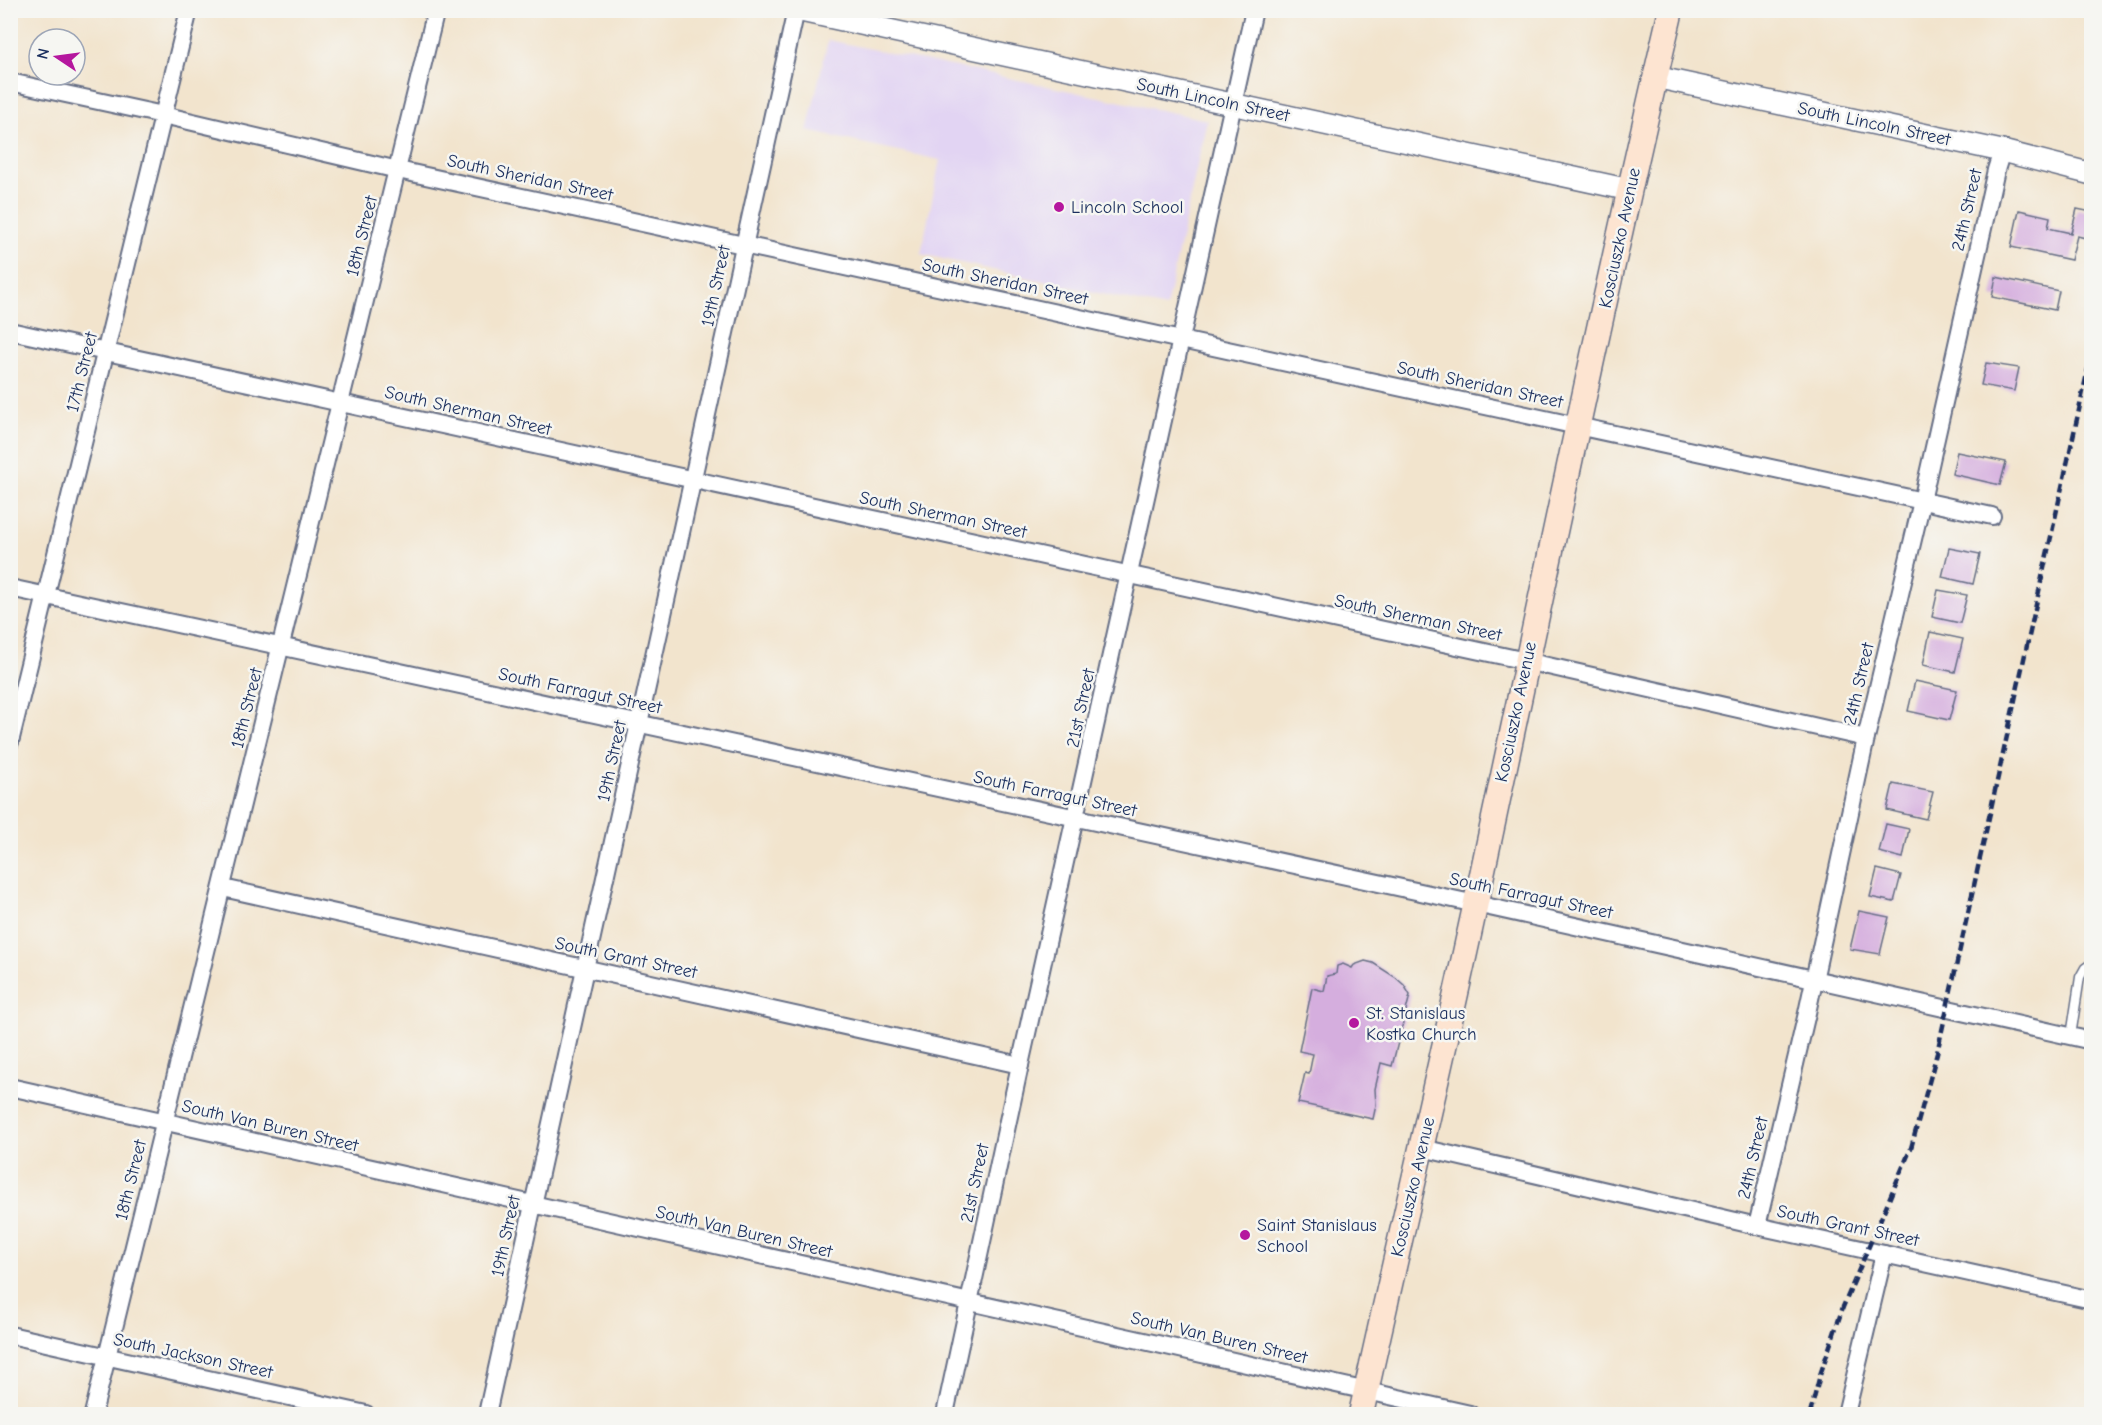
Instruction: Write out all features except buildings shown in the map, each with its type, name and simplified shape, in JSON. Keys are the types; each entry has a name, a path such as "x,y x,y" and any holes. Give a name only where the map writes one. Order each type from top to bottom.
{"main road":[{"name":"Kosciuszko Avenue","path":"1363,1403 1476,904 1526,661 1671,10"}],"street":[{"name":"17th Street","path":"10,742 189,10"},
{"name":"18th Street","path":"93,1414 436,10"},
{"name":"South Lincoln Street","path":"796,10 1630,190"},
{"name":"19th Street","path":"487,1414 641,724 796,10"},
{"name":"21st Street","path":"945,1414 1254,10"},
{"name":"South Lincoln Street","path":"1655,77 2002,151 2091,174"},
{"name":"South Sheridan Street","path":"10,82 398,170 1992,516"},
{"name":"24th Street","path":"1757,1226 1815,980 1866,738 2002,151"},
{"name":"South Sherman Street","path":"10,332 1526,661 1866,738"},
{"name":"South Farragut Street","path":"10,588 1476,904 2091,1041"},
{"name":"South Grant Street","path":"223,888 1020,1065"},
{"name":"South Van Buren Street","path":"10,1087 970,1302 1363,1403 1470,1414"},
{"name":"South Grant Street","path":"1422,1148 1757,1226 2091,1300"},
{"path":"1846,1414 1884,1254"},
{"name":"South Jackson Street","path":"10,1335 366,1414"}],"lane":[{"path":"2071,1036 2080,977 2091,963"}],"shaded area":[{"name":"Lincoln School","path":"828,40 1207,120 1166,308 921,254 940,160 807,131"}],"railway":[{"path":"1810,1414 1820,1375 1843,1307 1911,1148 1937,1053 2092,351"}],"place":[{"name":"Lincoln School","path":"1059,207"},
{"name":"St. Stanislaus Kostka Church","path":"1354,1023"},
{"name":"Saint Stanislaus School","path":"1245,1235"}]}
